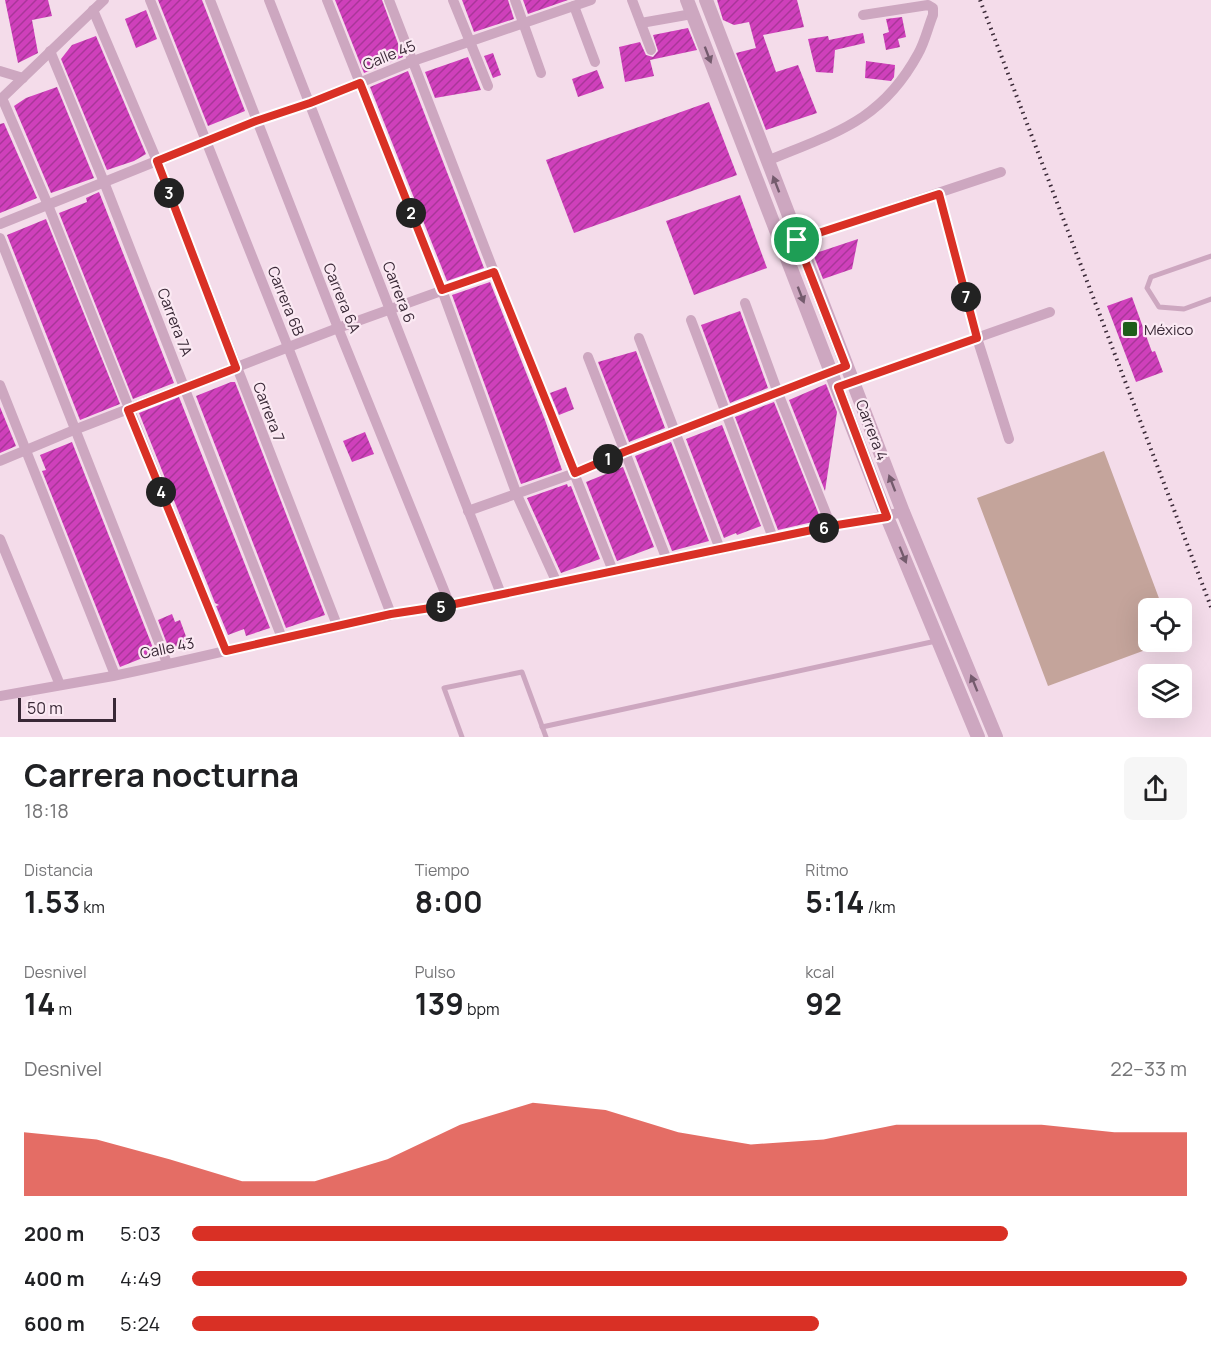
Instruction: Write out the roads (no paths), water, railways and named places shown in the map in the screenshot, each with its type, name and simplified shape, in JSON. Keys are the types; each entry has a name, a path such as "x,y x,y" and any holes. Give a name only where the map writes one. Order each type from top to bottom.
{"street":[{"path":"104,0 1,99 48,205 226,651"},
{"name":"Carrera 6B","path":"150,0 391,614"},
{"name":"Carrera 6A","path":"210,0 338,328 450,605"},
{"name":"Carrera 6","path":"269,0 501,594"},
{"path":"327,0 442,290 517,495 557,583"},
{"path":"389,0 613,571"},
{"path":"453,0 488,86"},
{"path":"515,0 541,73"},
{"name":"Calle 45","path":"0,224 256,121 310,103 413,61 591,0"},
{"path":"632,0 651,50"},
{"name":"Carrera 4","path":"706,0 903,513 996,737"},
{"path":"767,161 848,127 876,108 897,86 919,52 933,15 933,8 928,5 863,15"},
{"path":"574,6 595,62"},
{"path":"641,23 690,7"},
{"name":"Carrera 4","path":"690,7 887,517 978,737"},
{"name":"Carrera 7","path":"93,10 157,161 337,625"},
{"name":"Carrera 7A","path":"50,51 104,182 282,638"},
{"path":"0,71 23,78"},
{"path":"797,240 1001,172"},
{"path":"939,194 977,338 1009,439"},
{"path":"0,238 167,663"},
{"path":"0,460 288,347 494,272"},
{"path":"745,303 831,526"},
{"path":"838,387 1050,312"},
{"path":"691,320 773,538"},
{"path":"639,338 720,549"},
{"path":"588,357 667,560"},
{"path":"468,511 575,473 846,366"},
{"path":"0,385 114,675"},
{"name":"Calle 43","path":"1,692 60,686 337,625 450,605 903,513"},
{"path":"0,538 60,686"}],"lane":[{"path":"1211,256 1150,277 1147,288 1158,307 1184,309 1211,298"},
{"path":"542,727 938,641"},
{"path":"462,737 444,688 522,672 546,737"}],"railway":[{"path":"980,0 1211,607"}],"place":[{"name":"México","path":"1130,329"}]}
